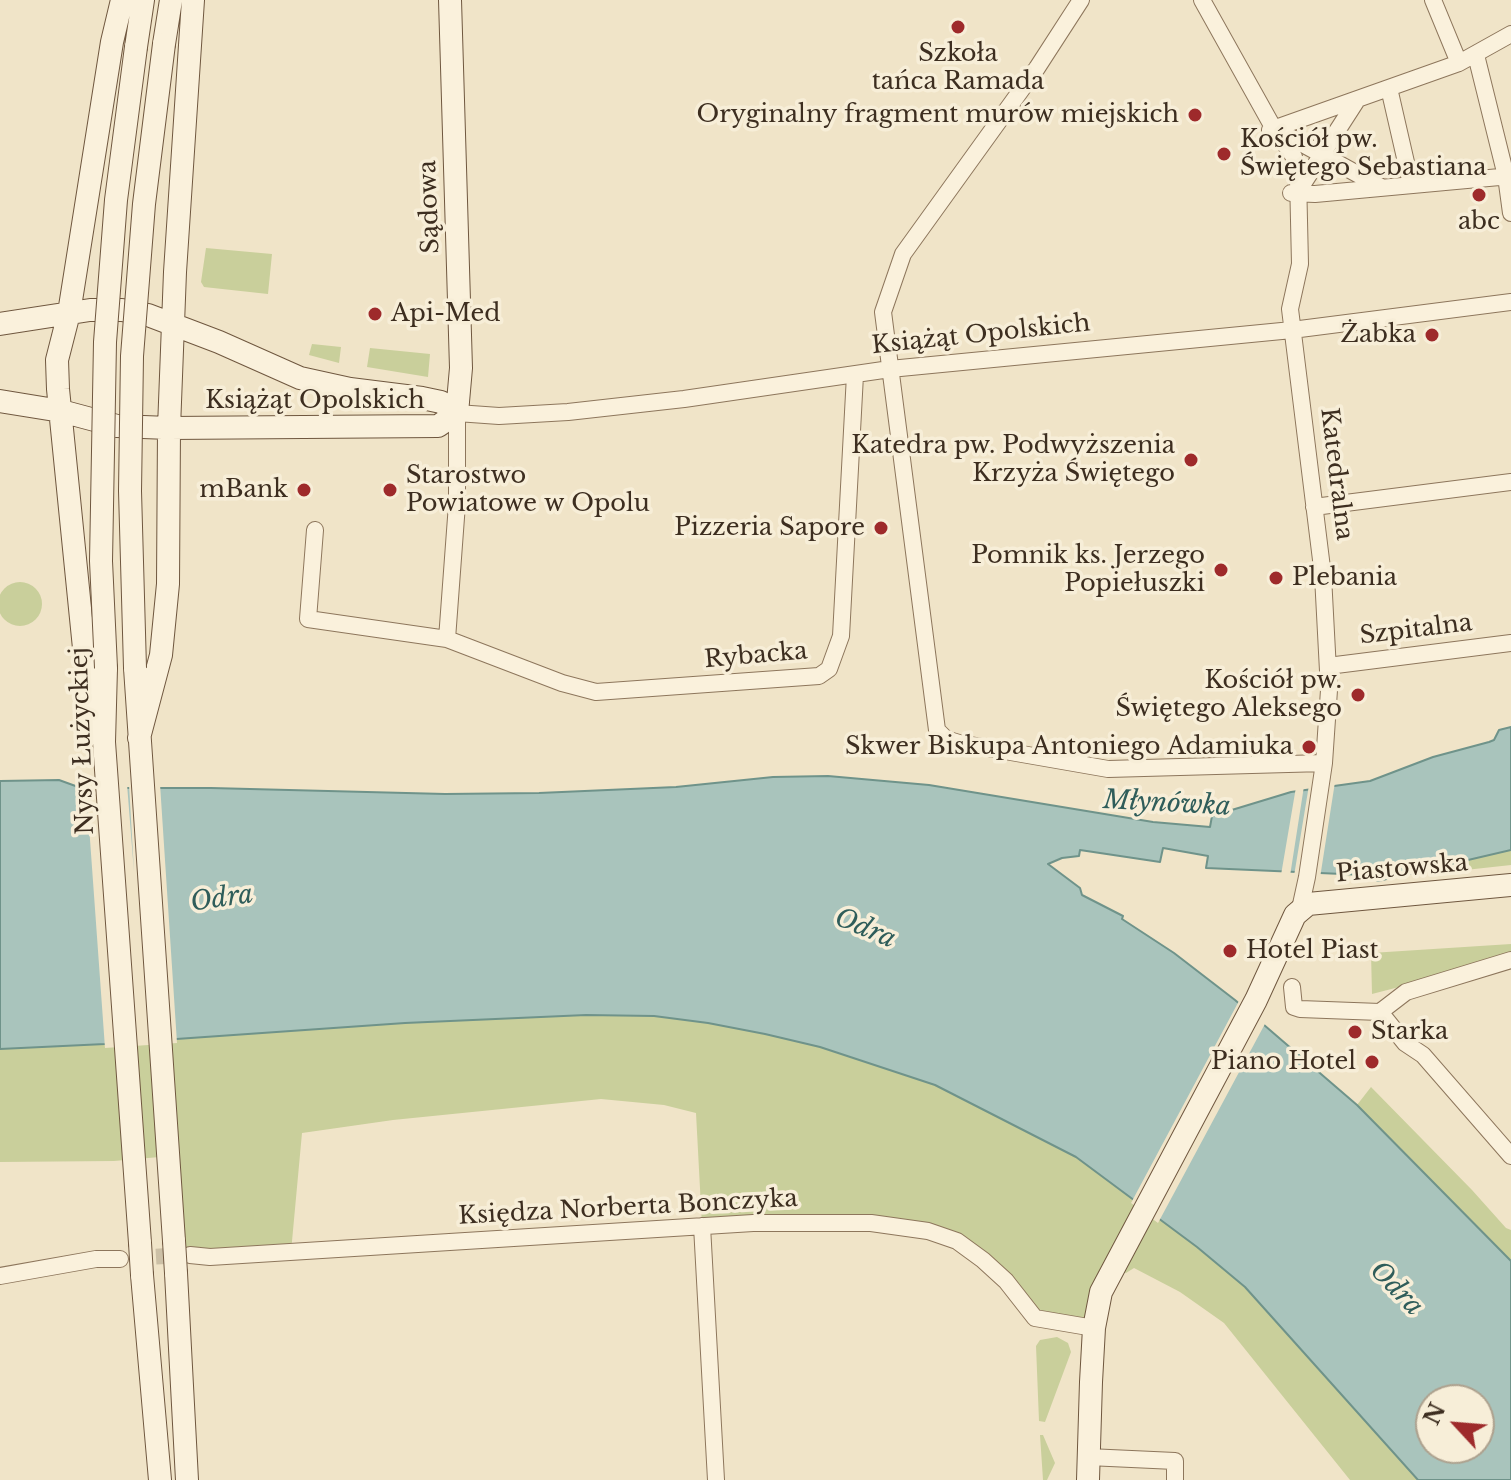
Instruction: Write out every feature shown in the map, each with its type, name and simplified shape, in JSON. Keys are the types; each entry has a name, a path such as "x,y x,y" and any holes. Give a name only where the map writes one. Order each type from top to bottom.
{"main road":[{"path":"98,697 57,360 69,313 107,70 122,0"},
{"name":"Nysy Łużyckiej","path":"143,0 116,200 105,342 101,532 106,668 98,697 104,742 142,1275 160,1480"},
{"path":"171,0 144,204 132,356 130,491 135,668 167,1151 182,1248 176,1273 187,1480"},
{"path":"139,738 161,655 168,584 169,428 193,0"},
{"name":"Sądowa","path":"450,0 461,368 457,413"},
{"name":"Książąt Opolskich","path":"0,324 69,313 122,310 148,315 300,378 350,389 441,402 457,413 438,426 169,428 117,426 61,411 0,401"},
{"name":"Piastowska","path":"1300,909 1308,904 1511,885"},
{"path":"1088,1480 1094,1328 1101,1292 1256,1000 1300,909"}],"street":[{"path":"1081,0 1037,68 903,254 883,312 937,730 946,739 959,743 1108,769 1324,763"},
{"name":"Katedralna","path":"1202,0 1272,129 1294,157 1300,264 1290,309 1323,576 1328,666 1324,763 1300,909"},
{"path":"1433,0 1459,63"},
{"path":"1272,129 1459,63 1511,34"},
{"path":"1476,55 1508,176 1511,213"},
{"path":"1391,88 1413,184"},
{"path":"1295,192 1357,100"},
{"path":"1272,129 1382,187"},
{"path":"1295,192 1315,194 1508,176"},
{"name":"Książąt Opolskich","path":"457,413 499,416 568,412 890,369 1292,330 1511,302"},
{"name":"Rybacka","path":"447,639 562,683 596,692 819,676 829,669 841,636 855,375"},
{"path":"315,530 308,619 447,639 457,504 457,413"},
{"path":"1314,507 1511,482"},
{"name":"Szpitalna","path":"1328,666 1511,643"},
{"path":"1292,987 1294,1007 1300,1009 1380,1012 1406,992 1511,960"},
{"path":"1380,1012 1405,1043 1423,1055 1511,1156"},
{"name":"Księdza Norberta Bonczyka","path":"182,1248 210,1257 702,1226 839,1222 891,1225 928,1231 957,1241 1006,1281 1035,1318 1094,1328"},
{"path":"702,1226 716,1480"},
{"path":"0,1276 96,1259 120,1259"},
{"path":"1088,1457 1175,1461 1175,1480"}],"green space":[{"path":"206,248 272,254 268,294 204,287 201,282"},
{"path":"312,344 341,347 339,363 309,355"},
{"path":"370,348 430,354 428,377 367,367"},
{"path":"20,582 35,589 42,604 35,619 20,626 5,619 -2,604 5,589"},
{"path":"1511,850 1511,865 1447,872 1468,860"},
{"path":"1511,944 1511,958 1372,994 1371,953"},
{"path":"586,1015 654,1016 708,1023 820,1047 935,1085 1040,1136 1076,1157 1197,1247 1245,1287 1418,1480 1350,1480 1224,1323 1180,1292 1134,1268 1126,1273 1113,1268 1094,1328 1048,1320 1006,1281 929,1231 702,1226 696,1113 664,1105 601,1099 393,1120 302,1133 291,1252 179,1262 171,1156 114,1161 0,1162 0,1049 405,1023"},
{"path":"1371,1087 1511,1230 1511,1261 1357,1105"},
{"path":"1057,1337 1068,1343 1071,1352 1045,1422 1039,1421 1036,1346 1040,1340"},
{"path":"1040,1435 1043,1435 1055,1463 1047,1480 1043,1480"}],"water":[{"name":"Odra","path":"1511,727 1511,850 1378,881 1365,875 1206,868 1208,856 1163,848 1160,862 1080,850 1079,856 1048,864 1080,888 1082,895 1123,916 1122,919 1174,953 1235,1000 1357,1105 1511,1261 1511,1480 1418,1480 1245,1287 1197,1247 1076,1157 935,1085 820,1047 708,1023 654,1016 586,1015 405,1023 0,1049 0,781 59,780 81,788 445,794 676,787 773,777 828,776 929,785 1153,822 1210,827 1212,816 1291,792 1370,781 1433,757 1494,740 1499,730"}],"pier":[{"path":"1335,782 1320,878 1294,876 1309,785"},
{"path":"86,784 127,784 134,872 129,784 160,784 177,1043 105,1048"},
{"path":"1304,786 1290,876 1281,875 1296,787"},
{"path":"1240,999 1266,1022 1158,1223 1131,1203"}],"tunnel":[{"path":"132,1258 184,1255"}],"place":[{"name":"Szkoła tańca Ramada","path":"958,27"},
{"name":"Oryginalny fragment murów miejskich","path":"1195,115"},
{"name":"Kościół pw. Świętego Sebastiana","path":"1224,154"},
{"name":"abc","path":"1479,195"},
{"name":"Api-Med","path":"375,314"},
{"name":"Żabka","path":"1432,335"},
{"name":"Katedra pw. Podwyższenia Krzyża Świętego","path":"1191,460"},
{"name":"mBank","path":"304,490"},
{"name":"Starostwo Powiatowe w Opolu","path":"390,490"},
{"name":"Pizzeria Sapore","path":"881,528"},
{"name":"Pomnik ks. Jerzego Popiełuszki","path":"1221,570"},
{"name":"Plebania","path":"1276,578"},
{"name":"Kościół pw. Świętego Aleksego","path":"1358,695"},
{"name":"Skwer Biskupa Antoniego Adamiuka","path":"1309,747"},
{"name":"Hotel Piast","path":"1230,951"},
{"name":"Starka","path":"1355,1032"},
{"name":"Piano Hotel","path":"1372,1062"}],"water label":[{"name":"Młynówka","path":"1167,804"}]}
